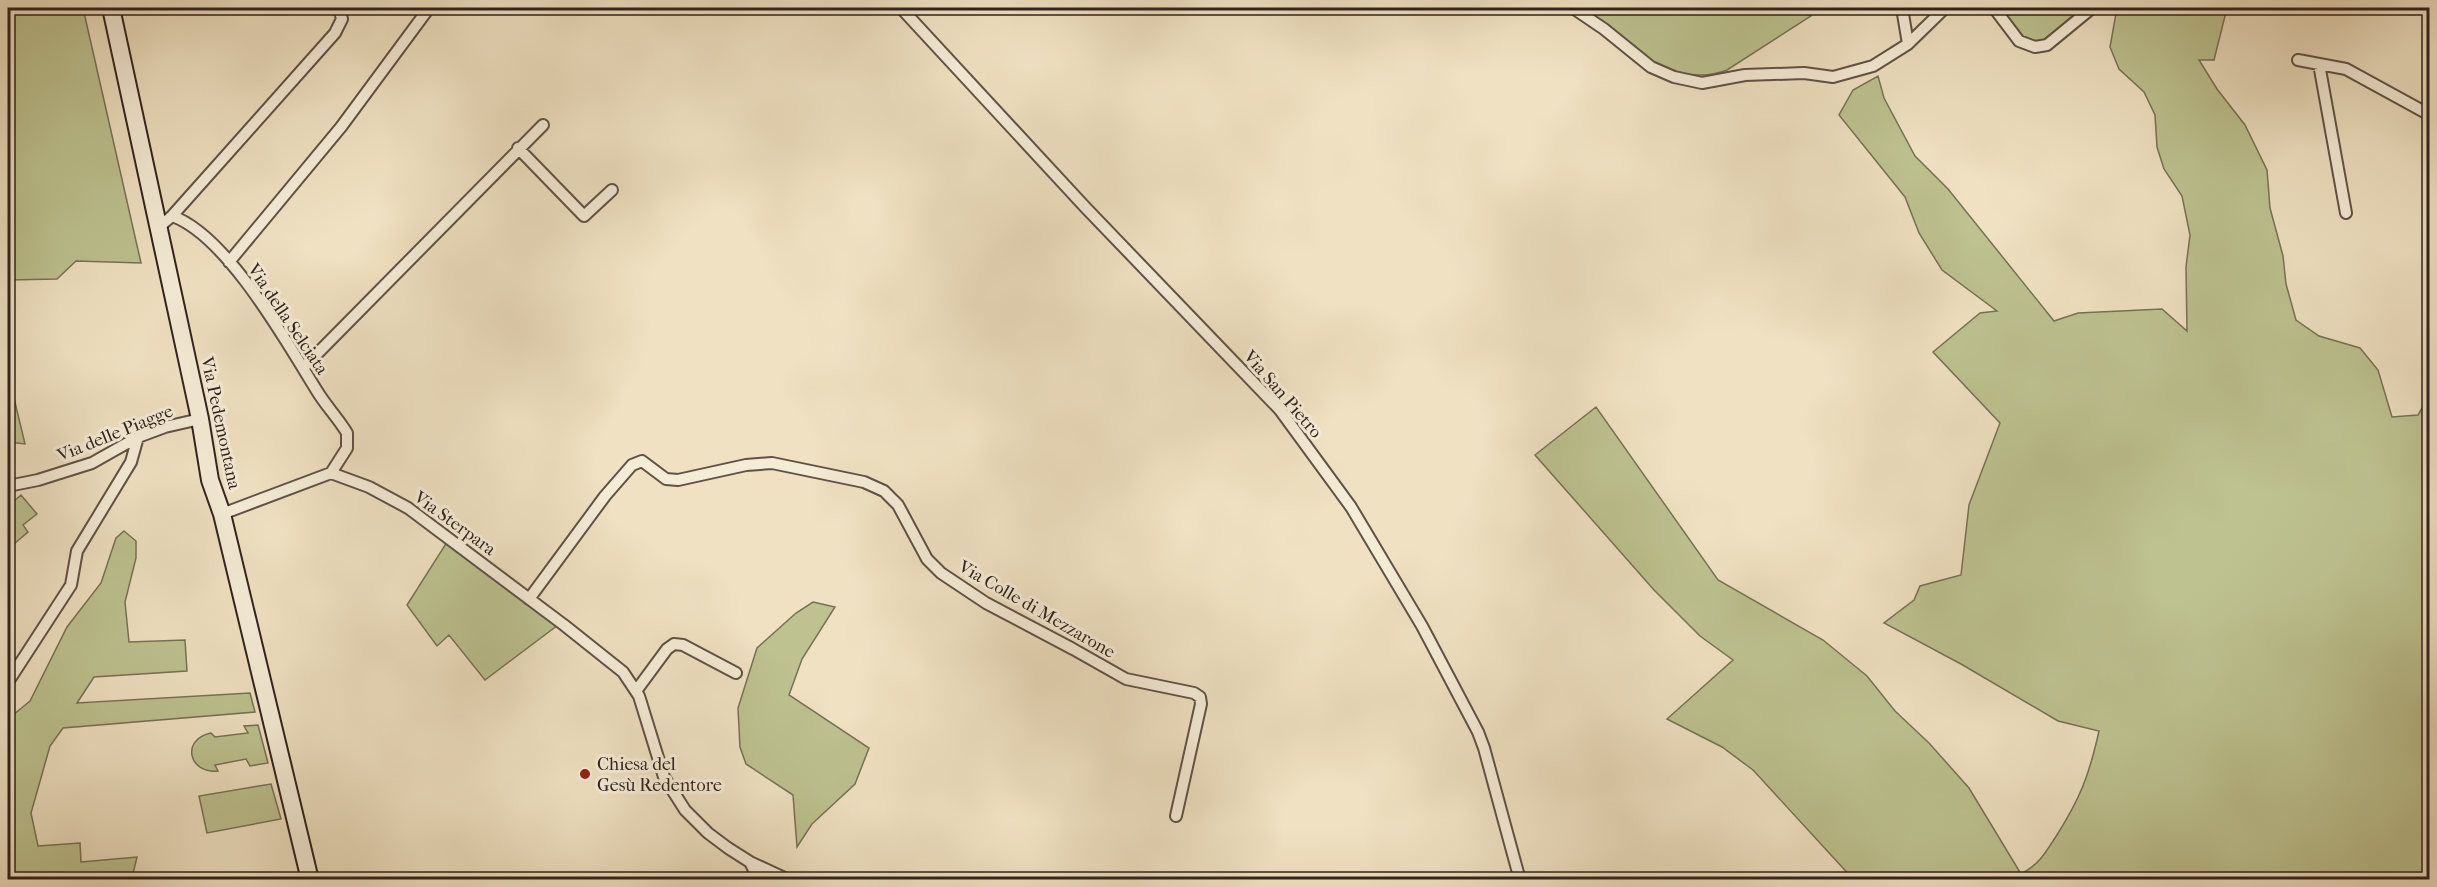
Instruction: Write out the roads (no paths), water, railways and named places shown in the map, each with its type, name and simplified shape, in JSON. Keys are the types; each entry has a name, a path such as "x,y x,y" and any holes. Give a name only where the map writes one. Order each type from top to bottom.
{"street":[{"name":"Via Pedemontana","path":"111,8 166,221 210,480 222,514 310,879"},
{"path":"166,221 335,33 342,19 340,12 334,8"},
{"path":"229,262 341,127 429,8"},
{"name":"Via San Pietro","path":"901,8 1086,207 1280,410 1351,507 1422,626 1478,732 1520,879"},
{"path":"1572,8 1604,29 1651,67 1690,82 1702,83 1745,75 1804,73 1833,76 1873,66 1908,44 1945,8"},
{"path":"1902,8 1908,44"},
{"path":"1994,8 2019,41 2035,47 2047,45 2092,8"},
{"path":"2298,60 2346,69 2430,115"},
{"path":"2319,64 2346,213"},
{"path":"304,367 543,125"},
{"path":"518,148 584,216 612,190"},
{"name":"Via della Selciata","path":"166,221 193,226 229,262 304,367 316,390 348,437 347,448 332,473"},
{"name":"Via delle Piagge","path":"8,486 38,480 92,463 138,437 165,427 200,419"},
{"path":"8,682 71,585 77,551 131,462 138,437"},
{"name":"Via Colle di Mezzarone","path":"529,599 605,496 633,465 642,461 666,479 678,480 746,465 772,464 864,482 884,491 898,505 927,560 941,573 986,603 1126,679 1194,693 1200,697 1202,704 1176,816"},
{"path":"222,514 332,473"},
{"name":"Via Sterpara","path":"332,473 369,486 408,507 613,663 628,678 636,691 657,761 674,796 704,830 750,862 789,879"},
{"path":"636,691 667,648 674,644 683,645 736,673"},
{"path":"750,862 759,879"}],"place":[{"name":"Chiesa del Gesù Redentore","path":"585,774"}]}
